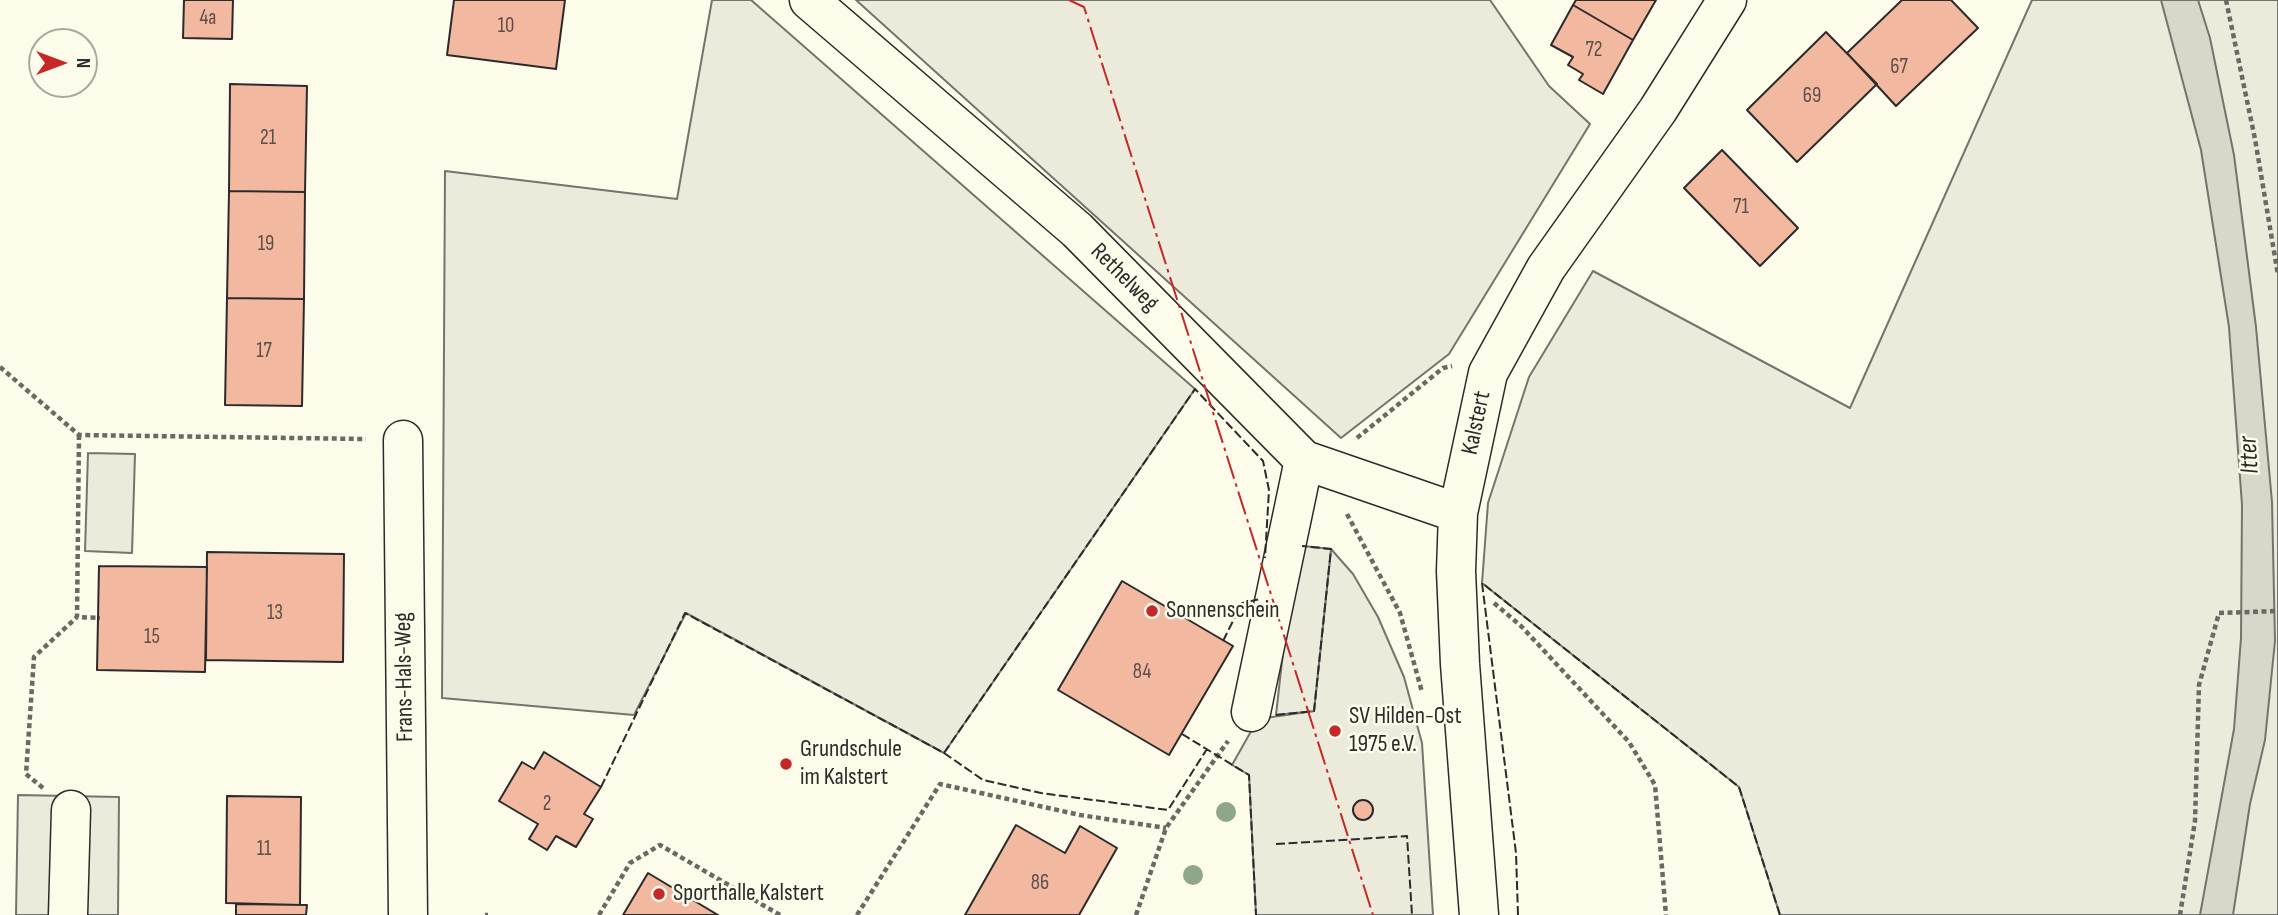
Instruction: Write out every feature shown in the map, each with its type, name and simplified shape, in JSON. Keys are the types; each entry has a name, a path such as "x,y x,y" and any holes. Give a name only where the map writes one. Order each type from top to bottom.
{"street":[{"name":"Rethelweg","path":"809,0 1077,230 1312,463 1458,513"},
{"name":"Kalstert","path":"1479,915 1455,571 1458,513 1488,373 1546,268 1658,110 1727,0"},
{"name":"Frans-Hals-Weg","path":"403,440 408,915"},
{"path":"1251,712 1312,463"},
{"path":"68,915 71,810"}],"path":[{"path":"2227,0 2255,139 2278,275"},
{"path":"1424,700 1400,613 1312,463 1443,368 1457,365"},
{"path":"0,367 79,435 333,439"},
{"path":"77,617 79,435"},
{"path":"1455,571 1521,626 1629,742 1655,785 1666,915"},
{"path":"2180,915 2195,821 2199,685 2219,613 2278,611"},
{"path":"71,810 26,774 34,657 77,617 100,618"},
{"path":"1136,915 1166,828 1251,712"},
{"path":"857,915 940,784 1080,815 1166,828"},
{"path":"599,915 630,863 660,845 780,915"}],"shaded area":[{"path":"712,0 751,0 1195,389 944,753 686,613 634,715 442,698 445,171 677,199"},
{"path":"856,0 1490,0 1549,86 1590,124 1449,354 1341,438"},
{"path":"2032,0 2278,0 2278,915 1780,915 1739,787 1482,583 1488,503 1529,377 1593,271 1850,408"},
{"path":"88,453 135,454 132,553 85,551"},
{"path":"1295,545 1331,549 1314,711 1276,715"},
{"name":"SV Hilden-Ost 1975 e.V.","path":"1331,549 1353,574 1378,617 1404,677 1422,743 1433,915 1256,915 1249,775 1232,765 1258,719 1314,711"},
{"path":"18,795 119,797 118,915 16,915"}],"water":[{"name":"Itter","path":"2161,0 2198,0 2210,38 2234,155 2256,327 2272,502 2275,641 2265,740 2250,804 2233,915 2200,915 2234,729 2241,638 2242,505 2229,327 2201,150"}],"building":[{"path":"184,0 233,0 232,39 183,38"},
{"path":"454,0 565,0 556,69 447,55"},
{"path":"1576,0 1656,0 1633,40 1573,5"},
{"path":"1902,0 1951,0 1978,28 1896,106 1847,53"},
{"path":"1573,5 1633,40 1603,94 1579,80 1583,74 1568,65 1573,57 1551,45"},
{"path":"1826,32 1877,84 1797,162 1747,110"},
{"path":"230,84 307,86 305,192 229,191"},
{"path":"1722,150 1798,228 1760,266 1684,188"},
{"path":"229,191 305,192 304,299 227,298"},
{"path":"227,298 304,299 302,406 225,405"},
{"path":"207,552 344,554 343,662 206,660"},
{"path":"99,566 207,567 205,672 97,670"},
{"path":"1122,581 1233,646 1169,755 1058,690"},
{"path":"544,752 601,787 584,814 593,819 576,847 556,836 547,850 529,839 538,824 499,801 522,762 534,769"},
{"path":"227,796 301,797 300,905 226,903"},
{"path":"1363,800 1370,803 1373,810 1370,817 1363,820 1356,817 1353,810 1356,803"},
{"path":"1016,825 1065,853 1080,826 1117,848 1079,915 965,915"},
{"name":"Sporthalle Kalstert","path":"648,873 718,915 623,915"},
{"path":"236,904 307,905 306,915 236,915"}],"fence":[{"path":"944,753 1195,389 1263,461 1269,490 1265,558"},
{"path":"1276,715 1314,711 1331,549 1302,546"},
{"path":"1518,915 1516,853 1482,583 1739,787 1780,915"},
{"path":"1223,641 1242,603 1260,599"},
{"path":"601,787 685,613 944,753 983,780 1041,793 1168,810 1207,749"},
{"path":"1182,734 1249,775 1256,915"},
{"path":"1276,844 1407,836 1412,915"}],"power":[{"path":"1069,0 1084,7 1373,915"}],"place":[{"name":"Sonnenschein","path":"1152,611"},
{"name":"SV Hilden-Ost 1975 e.V.","path":"1335,731"},
{"name":"Grundschule im Kalstert","path":"786,764"},
{"name":"Sporthalle Kalstert","path":"659,894"}]}
